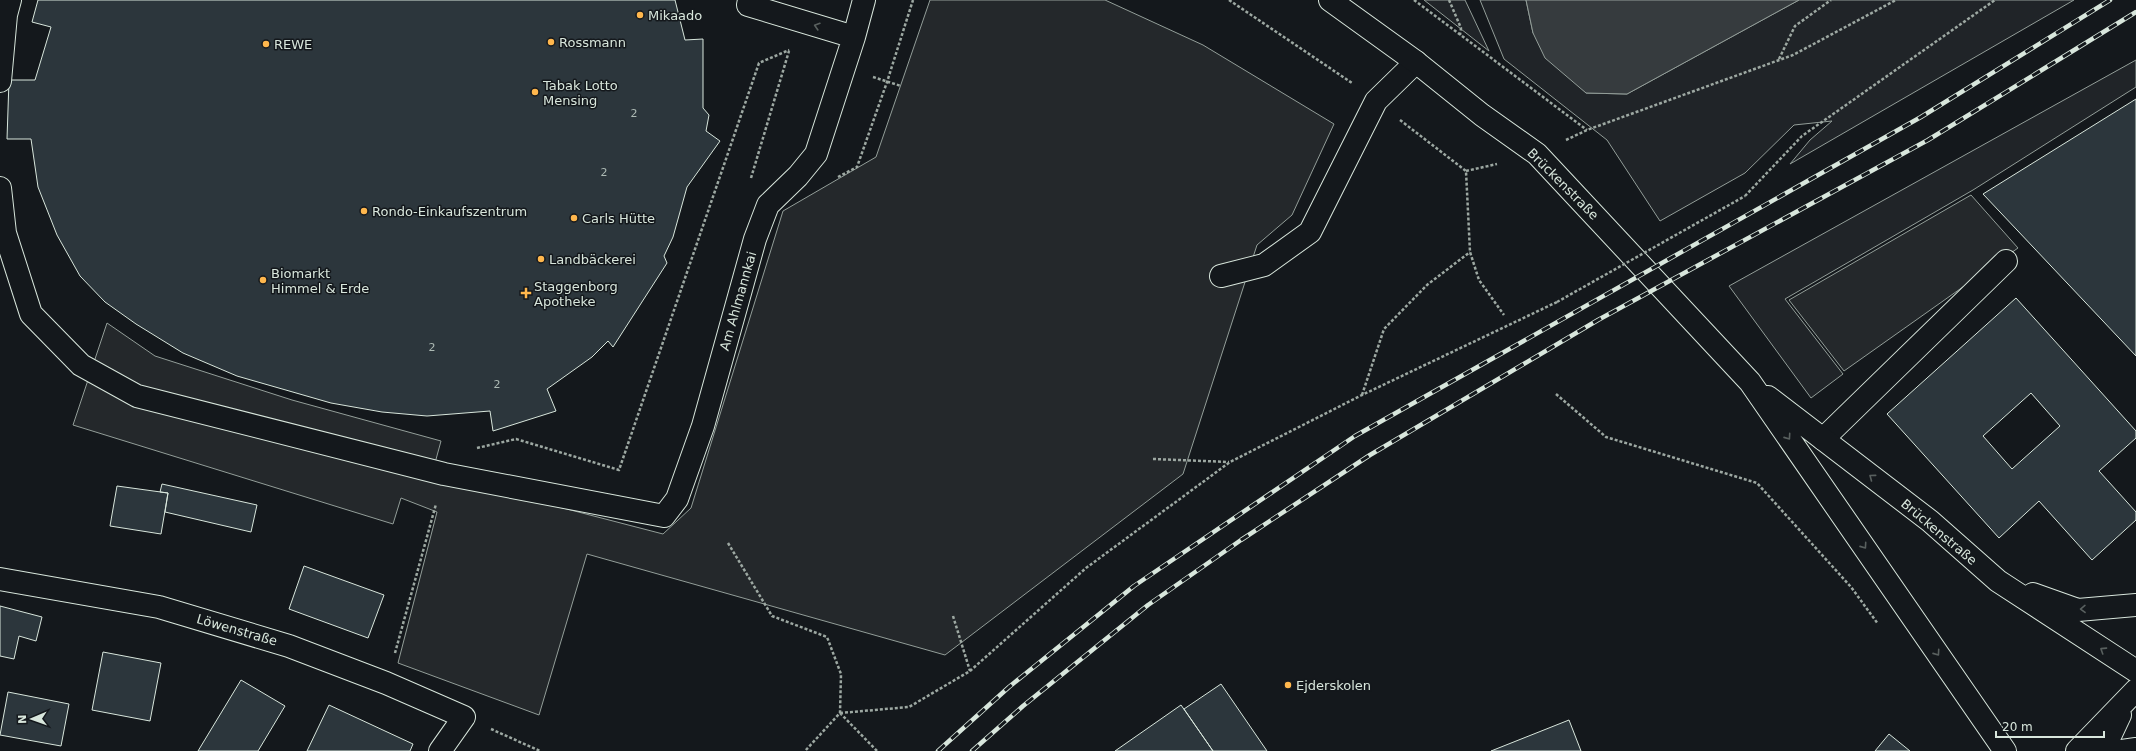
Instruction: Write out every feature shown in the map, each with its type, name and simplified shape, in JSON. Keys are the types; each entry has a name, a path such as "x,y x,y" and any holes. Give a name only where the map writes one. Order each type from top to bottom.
{"main road":[{"path":"0,81 6,15 10,0"},
{"name":"Am Ahlmannkai","path":"444,474 664,516 677,499 703,426 755,239 768,205 798,176 816,154 854,37 864,0"},
{"name":"Brückenstraße","path":"1330,0 1416,62 1482,115 1537,154 1750,382 2005,751"},
{"path":"749,2 799,20 854,37"},
{"path":"1221,276 1264,265 1310,232 1376,101 1416,62"},
{"path":"0,188 5,233 31,314 80,365 137,396 444,474"},
{"path":"1823,439 2006,260"},
{"name":"Brückenstraße","path":"1750,382 1930,521 1998,581 2136,671"},
{"name":"Löwenstraße","path":"0,579 159,607 289,646 386,683 464,717"},
{"path":"1998,581 2078,610 2136,604"},
{"path":"2077,751 2136,692"},
{"path":"2103,751 2121,713 2136,692"},
{"path":"440,751 464,717"},
{"path":"2122,751 2136,749"}],"path":[{"path":"857,167 887,82 913,0"},
{"path":"1414,0 1586,130 1793,55 1896,0"},
{"path":"1449,0 1461,28 1460,35"},
{"path":"1779,59 1795,26 1831,0"},
{"path":"840,713 909,707 970,671 1086,568 1230,462 1362,395 1557,302 1745,196 1802,136 1995,0"},
{"path":"750,184 799,20"},
{"path":"386,683 444,474 454,454 516,439 619,470 759,63 789,51"},
{"path":"1466,172 1470,252 1479,280 1504,315"},
{"path":"1362,395 1384,329 1427,285 1470,252"},
{"path":"1556,394 1606,437 1757,483 1851,587 1879,625"},
{"path":"1153,459 1230,462"},
{"path":"728,543 772,616 827,637 841,674 840,713 805,751"},
{"path":"953,616 970,671"},
{"path":"840,713 877,751"},
{"path":"464,717 540,751"}],"shaded area":[{"path":"930,0 1105,0 1203,45 1334,124 1292,215 1257,245 1183,474 945,655 587,554 539,715 398,663 437,512 401,498 393,524 73,425 107,323 155,356 292,400 441,441 432,474 663,534 691,508 783,211 876,157"},
{"path":"1424,0 1465,0 1489,51"},
{"path":"1480,0 1526,0 1533,33 1586,93 1627,94 1799,0 2074,0 1790,164 1810,140 1832,121 1794,125 1745,173 1660,221 1607,140 1504,59"},
{"path":"1526,0 1799,0 1627,94 1586,93 1545,58 1533,33"},
{"path":"2136,60 2136,87 1973,190 1785,299 1843,374 1811,398 1729,286"},
{"path":"1971,195 2018,248 1844,371 1789,300"}],"building":[{"name":"Rondo-Einkaufszentrum","path":"38,0 675,0 685,40 703,39 703,108 709,115 706,131 720,141 687,187 673,237 664,256 667,263 613,347 608,341 592,357 547,389 556,411 493,431 490,411 427,416 382,412 331,403 237,376 183,353 136,324 105,302 80,276 57,235 38,187 31,139 7,139 9,80 35,80 51,27 32,22"},
{"path":"2136,99 2136,356 1983,194"},
{"path":"2016,298 2136,431 2136,438 2099,471 2136,512 2136,520 2092,560 2039,501 1999,538 1887,414","holes":["2031,393 2060,426 2012,469 1983,436"]},
{"path":"162,484 257,505 251,532 165,512 168,493 160,492"},
{"path":"117,486 168,493 161,534 110,526"},
{"path":"304,566 384,595 368,638 289,609"},
{"path":"0,606 42,617 36,641 19,636 14,659 0,656"},
{"path":"103,652 161,663 150,721 92,710"},
{"path":"241,680 285,706 258,751 198,751"},
{"path":"1221,684 1267,751 1213,751 1184,709"},
{"path":"8,692 69,704 61,746 0,735"},
{"path":"329,705 413,744 410,751 307,751"},
{"path":"1181,705 1213,751 1115,751"},
{"path":"1569,720 1581,751 1491,751"},
{"path":"1889,734 1910,751 1875,751"}],"railway":[{"path":"938,751 1009,687 1134,586 1355,436 1921,117 2110,0"},
{"path":"972,751 1023,706 1148,605 1241,540 1370,455 1598,320 1928,140 2136,12"}],"place":[{"name":"Mikaado","path":"640,15"},
{"name":"Rossmann","path":"551,42"},
{"name":"REWE","path":"266,44"},
{"name":"Tabak Lotto Mensing","path":"535,92"},
{"name":"Rondo-Einkaufszentrum","path":"364,211"},
{"name":"Carls Hütte","path":"574,218"},
{"name":"Landbäckerei","path":"541,259"},
{"name":"Biomarkt Himmel & Erde","path":"263,280"},
{"name":"Staggenborg Apotheke","path":"526,293"},
{"name":"Ejderskolen","path":"1288,685"}]}
